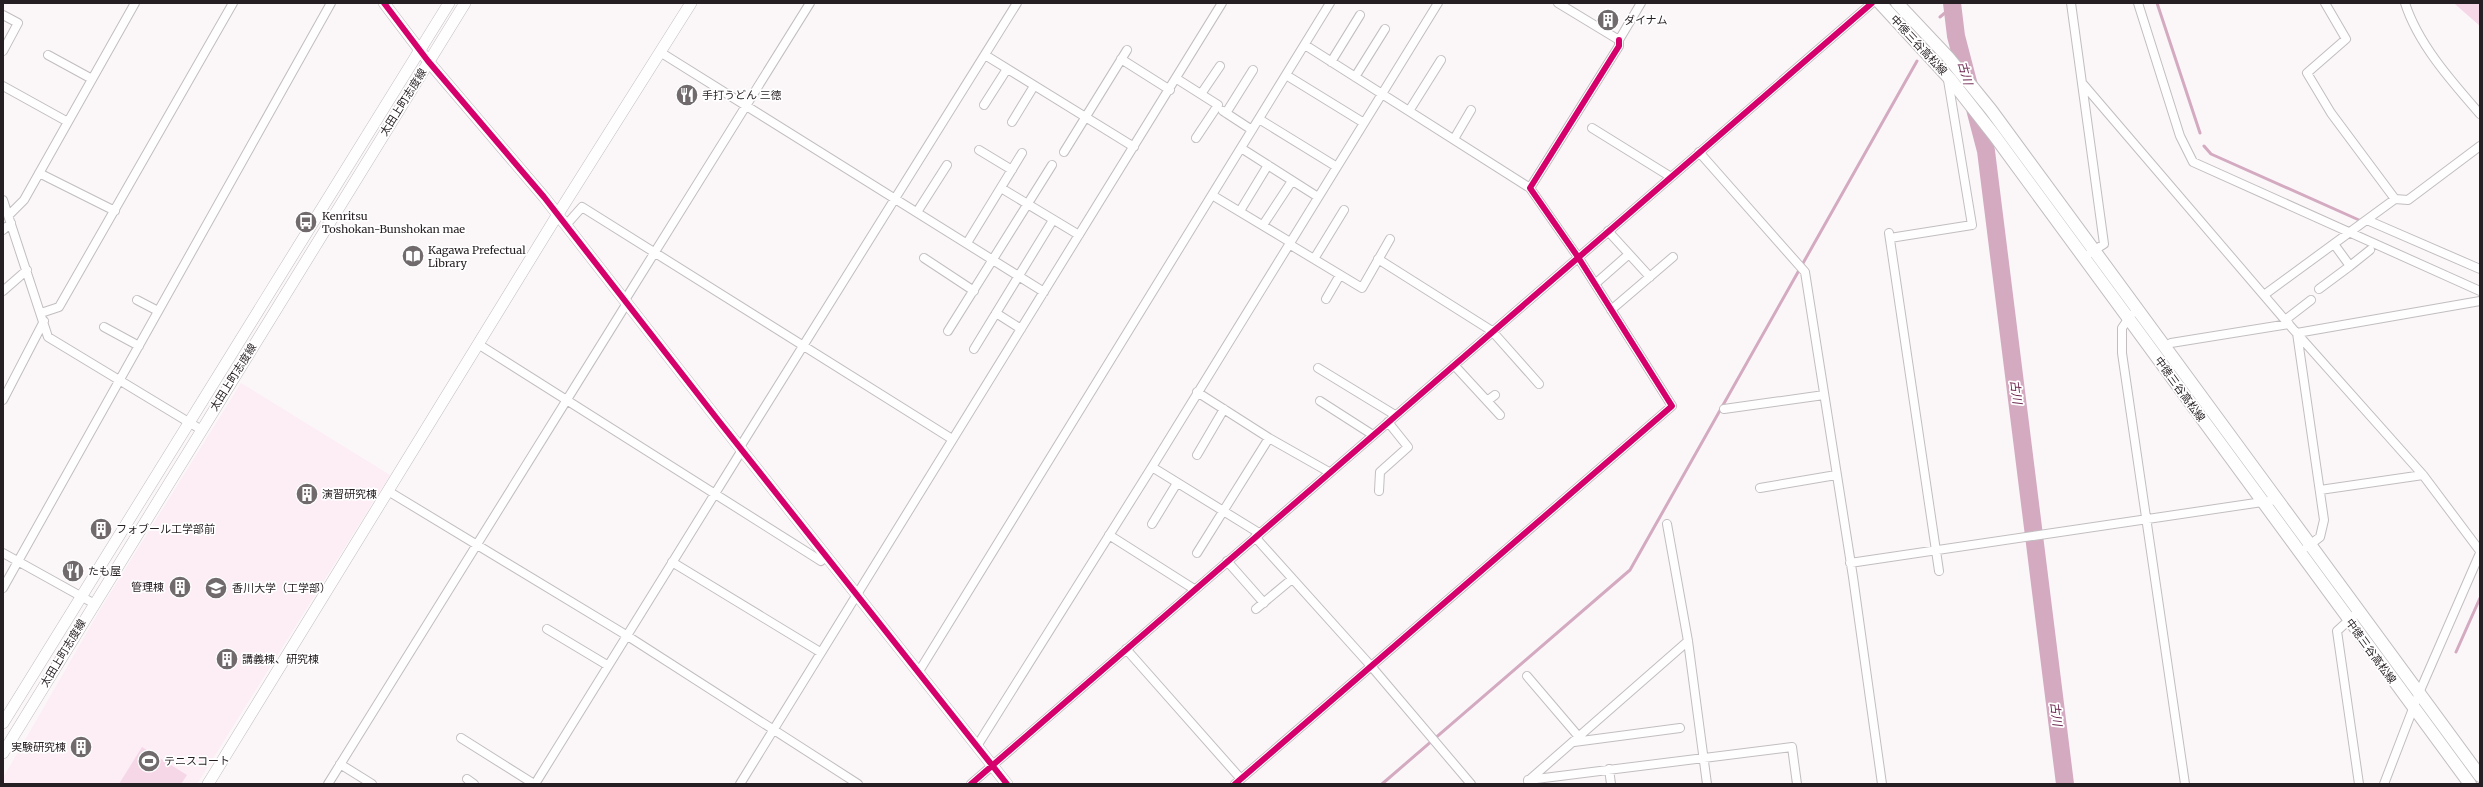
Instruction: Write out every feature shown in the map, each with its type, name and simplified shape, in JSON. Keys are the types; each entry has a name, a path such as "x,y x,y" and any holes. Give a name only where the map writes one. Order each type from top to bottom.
{"main road":[{"name":"中徳三谷高松線","path":"1880,3 1949,78 1994,135 2470,784"},
{"name":"中徳三谷高松線","path":"1897,3 1948,57 1991,110 2164,348 2480,776"}],"street":[{"path":"9,215 24,200 135,3"},
{"path":"3,400 43,317 59,307 233,3"},
{"path":"3,588 331,3"},
{"path":"384,3 421,49 428,61 558,214 918,673 1007,784"},
{"name":"太田上町志度線","path":"3,723 449,3"},
{"name":"太田上町志度線","path":"3,753 200,429 465,3"},
{"path":"208,784 558,214 691,3"},
{"path":"328,784 810,3"},
{"path":"461,738 534,784 715,494 803,346 1017,3"},
{"path":"740,784 952,439 1177,79 1222,3"},
{"path":"918,673 1330,3"},
{"path":"977,746 1152,467 1438,3"},
{"path":"1558,3 1619,40"},
{"path":"1530,188 1619,46 1619,40 1641,3"},
{"path":"971,784 1194,589 1872,3"},
{"path":"2071,3 2104,244 2083,258"},
{"path":"2138,3 2180,136 2193,162 2349,233 2480,290"},
{"path":"2325,3 2346,39 2307,73 2331,114 2395,199"},
{"path":"2405,3 2408,14 2430,52 2480,114"},
{"path":"3,15 18,24 3,51"},
{"path":"1331,62 1360,15"},
{"path":"1355,77 1385,29"},
{"path":"1126,649 1238,781 1672,406 1578,257 1530,188 1305,45"},
{"path":"1064,152 1127,50"},
{"path":"660,52 994,259 1044,292"},
{"path":"48,55 92,79"},
{"path":"985,55 1134,147"},
{"path":"1121,58 1170,90"},
{"path":"1409,111 1441,60"},
{"path":"1201,94 1220,66"},
{"path":"984,105 1007,68"},
{"path":"1226,113 1253,70"},
{"path":"1286,75 1364,123"},
{"path":"1938,571 1889,236 1972,225 1949,78"},
{"path":"1177,79 1218,105 1196,138"},
{"path":"2083,84 2287,322 2422,475 2480,552 2419,693 2384,784"},
{"path":"3,86 68,122"},
{"path":"1012,122 1034,86"},
{"path":"1216,107 1252,130"},
{"path":"1454,139 1471,110"},
{"path":"1259,119 1337,167"},
{"path":"1592,128 1670,177"},
{"path":"2264,295 2395,199 2408,200 2480,146"},
{"path":"1241,148 1318,197"},
{"path":"979,150 1012,170"},
{"path":"1699,152 1805,272 1853,577 1882,784"},
{"path":"967,243 1022,153"},
{"path":"917,212 947,165"},
{"path":"948,331 1052,165"},
{"path":"1240,211 1268,165"},
{"path":"39,173 115,211"},
{"path":"1263,225 1292,181"},
{"path":"1001,188 1079,235"},
{"path":"1212,195 1263,225 1314,259 1362,288 1390,240"},
{"path":"3,200 43,317 48,337 119,382 200,429"},
{"path":"566,225 582,207 656,251 803,346 952,439"},
{"path":"1314,259 1344,210"},
{"path":"974,350 1053,220"},
{"path":"2367,220 2480,269"},
{"path":"3,230 11,223"},
{"path":"1608,231 1650,277"},
{"path":"2334,244 2350,266"},
{"path":"2319,289 2370,250"},
{"path":"1595,284 1629,254"},
{"path":"1611,310 1673,257"},
{"path":"924,258 974,291"},
{"path":"1378,259 1492,331 1539,384"},
{"path":"3,291 27,270"},
{"path":"1326,299 1340,275"},
{"path":"137,300 158,311"},
{"path":"2164,348 2171,343 2287,322 2311,300"},
{"path":"2297,333 2480,301"},
{"path":"2137,310 2127,318 2122,328 2122,353 2185,784"},
{"path":"996,314 1021,329"},
{"path":"104,327 139,346"},
{"path":"2297,333 2324,520 2320,537 2299,552"},
{"path":"478,344 821,561 826,556"},
{"path":"1454,365 1500,415"},
{"path":"1318,368 1395,415"},
{"path":"1197,392 1269,438 1330,472"},
{"path":"1487,401 1495,394"},
{"path":"1724,409 1824,395"},
{"path":"1320,401 1373,435"},
{"path":"1197,455 1224,409"},
{"path":"1379,491 1380,472 1408,447 1388,422"},
{"path":"1197,552 1269,438"},
{"path":"1152,467 1223,511 1257,535 1292,579 1371,666 1471,784"},
{"path":"1760,488 1836,475"},
{"path":"2320,490 2422,475"},
{"path":"1152,524 1177,483"},
{"path":"388,491 626,635 698,680 702,686 858,784"},
{"path":"1850,565 2276,500"},
{"path":"1668,524 1688,641 1702,757 1707,784"},
{"path":"1109,535 1194,589"},
{"path":"3,553 93,603"},
{"path":"1227,561 1264,603"},
{"path":"672,562 820,652"},
{"path":"1256,609 1292,579"},
{"path":"2359,611 2348,619 2337,631 2359,784"},
{"path":"547,629 607,665"},
{"path":"1526,782 1688,641"},
{"path":"1527,676 1576,739"},
{"path":"1576,739 1680,728"},
{"path":"1526,782 1610,769 1792,747 1797,784"},
{"path":"340,764 372,784"},
{"path":"1610,769 1611,784"}],"shaded area":[{"path":"2454,3 2480,3 2480,26 2456,5"},
{"name":"香川大学（工学部）","path":"241,383 390,475 197,784 3,784 3,778 101,608"},
{"name":"テニスコート","path":"142,747 187,775 181,784 119,784"}],"waterway":[{"name":"古川","path":"1952,3 1956,36 1986,151 2065,784"},
{"path":"2157,3 2200,133"},
{"path":"1940,17 1952,7"},
{"path":"1382,784 1630,570 1917,61"},
{"path":"2204,146 2211,154 2359,220"},
{"path":"2456,652 2480,598"}],"cycle path":[{"path":"384,3 428,61 544,197 718,420 1007,784"},
{"path":"971,784 1872,3"},
{"path":"1235,784 1672,406 1578,257 1530,188 1619,46 1619,40"}],"place":[{"name":"ダイナム","path":"1608,20"},
{"name":"手打うどん 三徳","path":"687,95"},
{"name":"Kenritsu Toshokan-Bunshokan mae","path":"306,222"},
{"name":"Kagawa Prefectual Library","path":"413,256"},
{"name":"演習研究棟","path":"307,494"},
{"name":"フォブール工学部前","path":"101,529"},
{"name":"たも屋","path":"73,571"},
{"name":"管理棟","path":"180,587"},
{"name":"香川大学（工学部）","path":"216,588"},
{"name":"講義棟、研究棟","path":"227,659"},
{"name":"実験研究棟","path":"81,747"},
{"name":"テニスコート","path":"149,761"}]}
